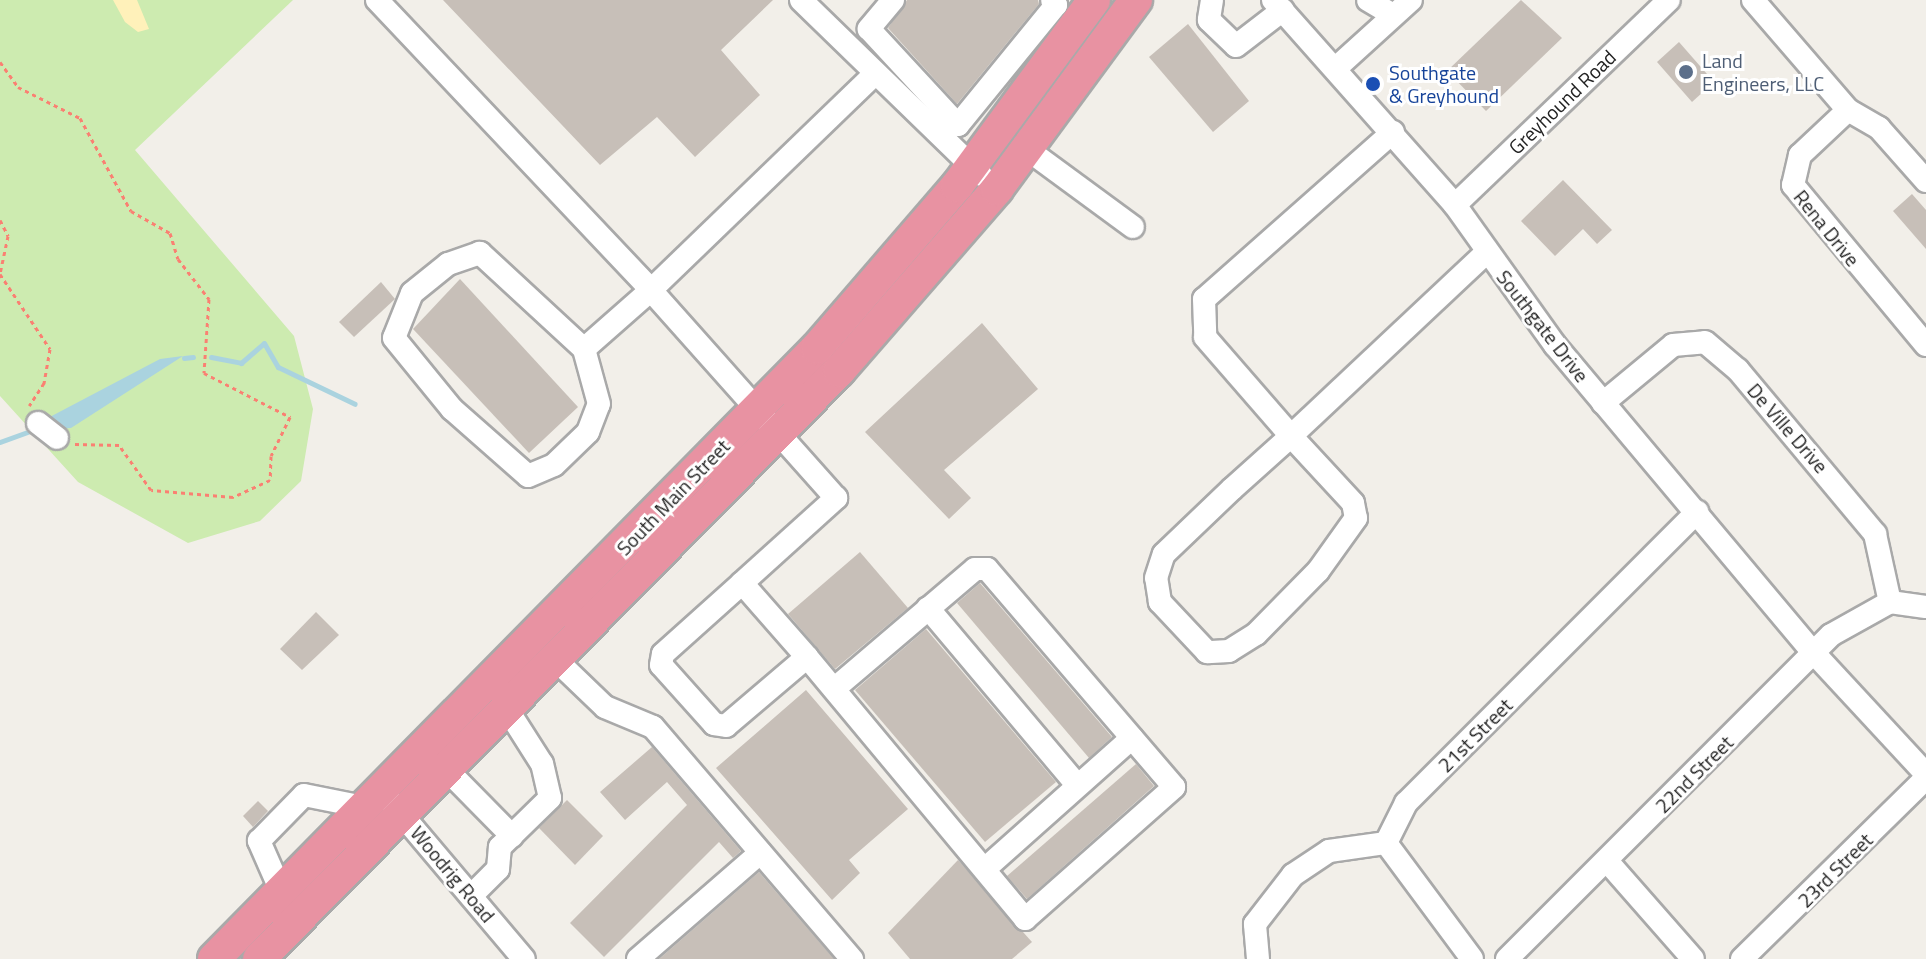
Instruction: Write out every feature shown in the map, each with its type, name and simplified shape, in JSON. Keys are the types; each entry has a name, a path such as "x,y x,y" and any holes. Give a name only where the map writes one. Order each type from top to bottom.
{"highway":[{"name":"South Main Street","path":"214,959 281,891 390,792 771,419 997,189 1136,0"},
{"name":"South Main Street","path":"259,959 390,792 446,769 556,660 771,419 972,167 1087,3"}],"street":[{"path":"377,0 771,419 836,498 663,654 661,665 714,724 726,726 807,657"},
{"path":"801,0 997,189"},
{"path":"893,0 869,29 958,125 1056,5 1052,0"},
{"path":"1212,0 1209,20 1236,46 1278,5"},
{"path":"1368,0 1393,15"},
{"path":"1336,68 1411,0"},
{"name":"Greyhound Road","path":"1455,205 1669,0"},
{"path":"1753,0 1848,110 1879,128 1926,181"},
{"name":"Southgate Drive","path":"1278,5 1455,205 1487,252 1603,403 1813,652 1926,776"},
{"path":"584,349 651,290 875,74"},
{"name":"Rena Drive","path":"1848,110 1800,155 1793,185 1926,345"},
{"path":"1393,132 1204,299 1205,337 1291,436 1353,503 1356,518 1318,571 1256,634 1229,651 1207,652 1160,602 1156,578 1164,554 1291,436 1487,252"},
{"path":"1028,150 1133,227"},
{"path":"480,253 584,349 599,404 588,432 554,465 528,476 452,409 394,338 396,319 412,293 448,264 480,253"},
{"name":"De Ville Drive","path":"1603,403 1673,345 1705,342 1738,370 1875,534 1890,602"},
{"path":"38,423 57,438"},
{"name":"21st Street","path":"1386,843 1406,803 1697,512"},
{"path":"742,583 987,867 1025,919 1174,787 987,569 975,569 834,689"},
{"path":"1890,602 1926,607"},
{"name":"22nd Street","path":"1507,959 1813,652 1854,619 1890,602"},
{"path":"928,608 1077,785"},
{"path":"556,660 605,707 653,727 852,959"},
{"path":"471,896 498,869 500,847 550,798 542,764 507,709"},
{"path":"987,867 1132,738"},
{"path":"446,769 512,836"},
{"name":"23rd Street","path":"1742,959 1926,776"},
{"path":"281,891 259,841 304,795 390,792"},
{"name":"Woodrig Road","path":"390,792 524,959"},
{"path":"1258,959 1253,932 1272,896 1315,859 1386,843 1472,959"},
{"path":"638,959 760,853"},
{"path":"1607,861 1693,959"}],"path":[{"path":"0,62 18,87 80,118 131,211 170,233 178,259 209,299 204,373 290,417 271,456 270,480 233,497 151,490 119,445 57,438"},
{"path":"0,220 8,236 0,274 50,349 44,383 27,411 38,423"}],"green space":[{"path":"0,0 293,0 135,150 294,336 313,409 301,481 260,521 188,543 78,482 0,396"}],"sand":[{"path":"113,0 137,0 149,29 138,32 125,22"}],"water":[{"path":"183,356 71,428 54,429 46,419 160,359"}],"building":[{"path":"443,0 773,0 721,50 760,95 695,157 657,117 600,165"},
{"path":"907,0 1038,0 1039,4 957,104 888,28"},
{"path":"1521,0 1562,38 1486,111 1447,71"},
{"path":"1188,24 1249,101 1213,132 1149,57"},
{"name":"Land Engineers, LLC","path":"1679,42 1714,82 1692,102 1657,62"},
{"path":"1563,180 1612,230 1597,244 1583,229 1555,256 1521,221"},
{"path":"1912,194 1926,210 1926,249 1893,211"},
{"path":"460,279 578,407 529,453 413,329"},
{"path":"381,282 395,299 354,337 339,322"},
{"path":"982,323 1038,389 944,470 971,498 949,519 865,432"},
{"path":"860,552 908,608 835,669 788,614"},
{"path":"980,583 1112,737 1089,758 957,603"},
{"path":"316,612 339,635 302,670 280,649"},
{"path":"926,629 1056,782 985,842 855,690"},
{"path":"806,690 908,809 849,860 860,873 832,900 716,768"},
{"path":"652,747 741,851 733,858 719,842 604,957 570,923 687,805 667,782 625,820 600,792"},
{"path":"1136,764 1154,786 1027,899 1007,876"},
{"path":"567,800 603,836 575,865 539,828"},
{"path":"258,801 268,811 253,827 243,816"},
{"path":"958,860 1032,942 1012,959 910,959 888,933"},
{"path":"759,872 834,959 659,959"}],"waterway":[{"path":"211,357 241,363 264,343 278,367 355,404"},
{"path":"184,358 193,357"},
{"path":"0,442 36,429"}],"place":[{"name":"Land Engineers, LLC","path":"1686,72"},
{"name":"Southgate & Greyhound","path":"1373,84"}]}
